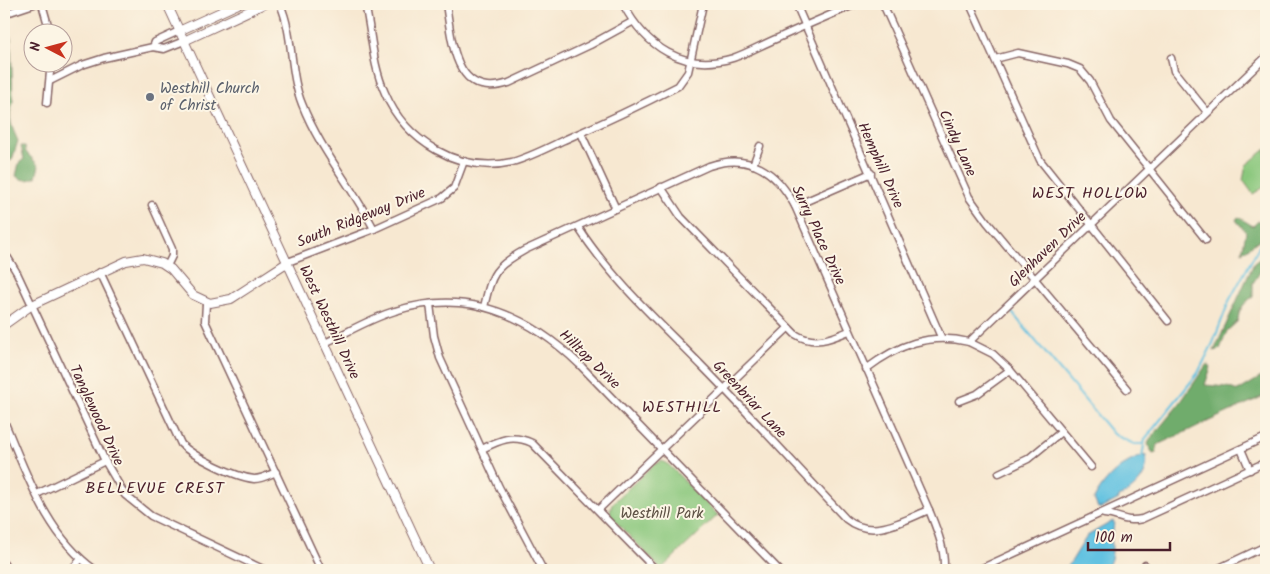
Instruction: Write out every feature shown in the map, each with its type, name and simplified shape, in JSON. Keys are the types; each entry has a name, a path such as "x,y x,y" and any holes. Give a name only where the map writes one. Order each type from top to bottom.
{"street":[{"path":"4,14 34,4"},
{"path":"42,4 47,22"},
{"name":"West Westhill Drive","path":"167,4 430,570"},
{"path":"152,47 155,42 238,4"},
{"path":"50,82 88,63 152,47 164,49 264,4"},
{"path":"280,4 287,26 301,101 306,114 318,139 358,197 374,229"},
{"path":"365,4 377,73 398,117 416,137 440,152 464,161 489,164 511,162 581,133 678,86 688,72 692,60 704,4"},
{"path":"446,4 454,54 460,68 470,79 485,85 509,83 590,46 632,22"},
{"path":"623,4 632,22 646,39 656,46 677,57 710,62 734,58 856,4"},
{"name":"Hemphill Drive","path":"796,4 941,337"},
{"name":"Cindy Lane","path":"883,4 968,197 1127,389"},
{"path":"970,4 1034,150 1090,224 1168,321"},
{"path":"995,60 1018,53 1068,64 1080,69 1090,81 1106,114 1206,240"},
{"name":"Glenhaven Drive","path":"969,342 1266,57"},
{"path":"1171,58 1174,71 1207,112"},
{"path":"47,103 50,72"},
{"path":"581,133 616,209"},
{"path":"753,165 760,146"},
{"name":"South Ridgeway Drive","path":"206,302 218,303 232,299 288,262 374,229 448,194 459,179 464,161"},
{"name":"Surry Place Drive","path":"484,307 492,276 506,261 525,250 661,187 719,162 740,162 753,165 774,176 784,187 795,206 929,510 942,543 945,556 944,570"},
{"path":"795,206 871,173"},
{"path":"661,187 681,217 788,328 803,339 816,342 827,340 849,330"},
{"path":"152,205 172,249 172,256 167,266"},
{"name":"Greenbriar Lane","path":"578,227 592,248 620,282 724,388 852,524 860,528 877,530 929,510"},
{"name":"Tanglewood Drive","path":"4,256 13,264 116,484 141,510 265,570"},
{"path":"4,325 32,305 100,272 134,259 154,260 167,266 193,295 206,302 206,321 321,570"},
{"path":"100,272 181,444 195,455 254,479 276,472"},
{"path":"430,304 438,352 520,528 543,570"},
{"name":"Hilltop Drive","path":"325,343 396,310 430,304 484,307 510,315 548,335 579,364 779,570"},
{"path":"598,510 788,328"},
{"path":"866,369 905,346 923,339 941,337 969,342 993,354 1010,370 1091,467"},
{"path":"959,401 982,391 1010,370"},
{"path":"4,422 55,529 81,559 95,570"},
{"path":"999,472 1028,458 1061,432"},
{"path":"482,449 512,437 522,438 532,443 656,570"},
{"path":"978,570 1108,513 1266,437"},
{"path":"1241,448 1250,470"},
{"path":"37,494 105,461"},
{"path":"1108,513 1124,521 1142,519 1266,462"},
{"path":"1214,570 1266,546"},
{"path":"71,570 81,559"},
{"path":"4,564 6,570"}],"green space":[{"path":"4,26 7,28 11,39 13,103 10,118 18,141 12,160 4,164"},
{"path":"21,146 25,146 26,152 39,166 36,177 23,180 16,176 19,163 24,159"},
{"path":"1266,149 1266,186 1253,194 1243,180 1246,165"},
{"path":"1238,217 1253,226 1258,221 1266,222 1266,235 1242,252 1246,232 1236,220"},
{"path":"1266,254 1266,270 1262,269 1253,283 1253,297 1242,307 1238,321 1227,331 1220,349 1214,351 1254,263"},
{"path":"1207,364 1211,367 1205,385 1227,387 1238,391 1266,374 1266,395 1157,445 1156,453 1153,454 1148,444 1150,439 1180,403"},
{"name":"Westhill Park","path":"662,461 669,465 718,515 661,569 612,518 610,513 612,504 653,465"}],"water":[{"path":"1146,455 1147,462 1144,475 1136,485 1119,497 1119,499 1102,508 1098,508 1094,499 1109,477 1130,461"},
{"path":"1113,521 1115,524 1112,537 1112,553 1105,570 1062,570 1071,562 1087,536"}],"waterway":[{"path":"1142,457 1145,439 1198,373 1213,343 1229,301 1260,245 1266,244"},
{"path":"1009,309 1113,434 1134,444 1143,444"}],"place":[{"name":"Westhill Church of Christ","path":"150,97"}],"district":[{"name":"WEST HOLLOW","path":"1090,192"},
{"name":"WESTHILL","path":"682,406"},
{"name":"BELLEVUE CREST","path":"155,487"}]}
